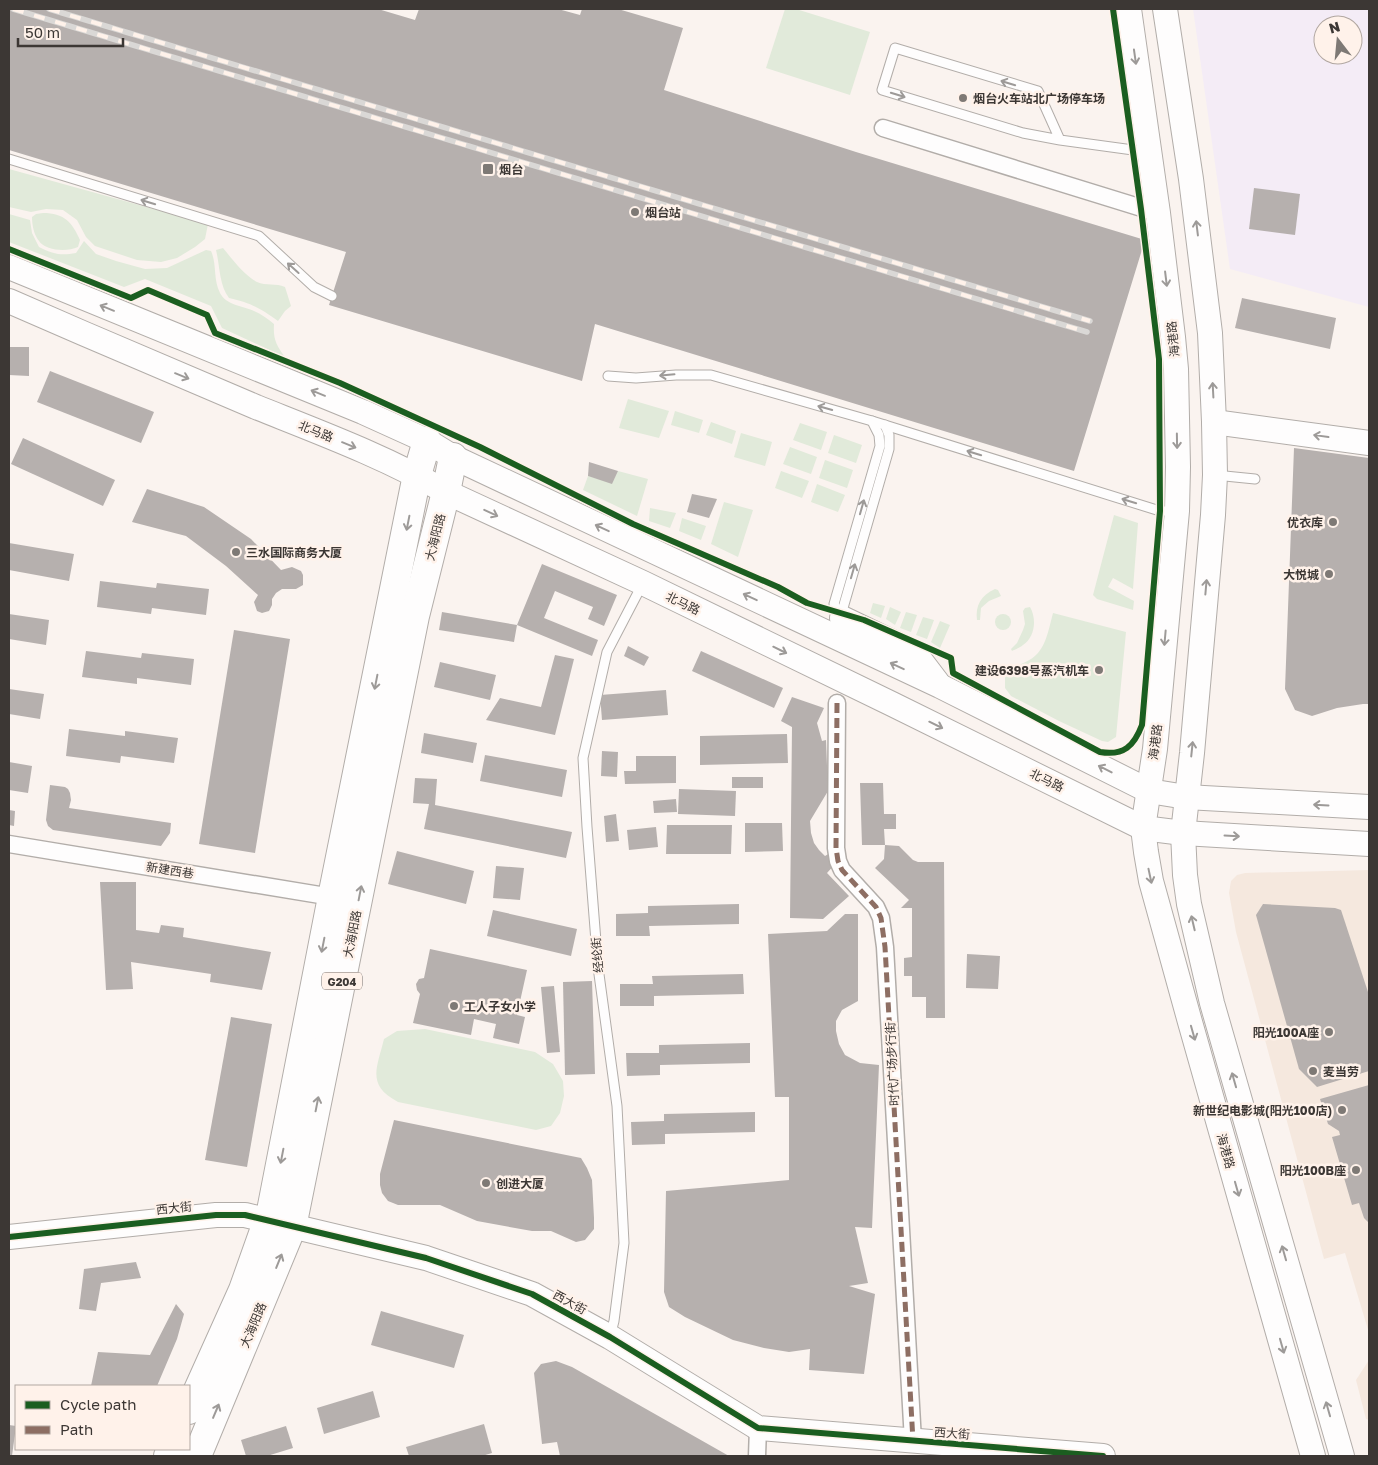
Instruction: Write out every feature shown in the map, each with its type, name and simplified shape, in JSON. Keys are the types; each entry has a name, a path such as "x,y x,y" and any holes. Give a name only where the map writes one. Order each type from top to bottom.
{"highway":[{"name":"大海阳路","path":"190,1408 243,1290 280,1224 332,897 418,475 427,441"},
{"name":"大海阳路","path":"197,1456 280,1224 415,616 453,457"}],"main road":[{"name":"海港路","path":"1129,9 1174,337 1178,467 1177,511 1155,749 1143,828 1151,881 1313,1456"},
{"path":"1165,9 1191,179 1210,333 1214,422 1215,476 1213,515 1183,834 1185,875 1189,904 1210,996 1342,1456"},
{"path":"9,267 363,412 427,441 453,457 940,686 1148,791 1186,797 1369,807"},
{"name":"北马路","path":"9,301 418,475 446,492 643,583 1143,828 1183,834 1369,844"},
{"path":"1214,422 1369,443"},
{"path":"842,618 915,653 940,686"},
{"name":"西大街","path":"9,1237 216,1215 245,1215 426,1258 532,1294 610,1337 758,1428 1103,1456"}],"street":[{"path":"883,128 1158,213"},
{"name":"时代广场步行街","path":"836,702 836,848 838,861 842,870 876,906 881,918 885,947 913,1441"},
{"name":"新建西巷","path":"9,844 332,897"},
{"path":"757,1456 758,1428"}],"lane":[{"path":"1060,140 1038,92 895,48 882,90 1023,133 1060,140 1133,150 1149,154"},
{"path":"9,159 259,236 314,287 332,296"},
{"path":"608,376 636,378 676,374 711,375 872,421 1160,511 1177,511"},
{"path":"842,618 834,604 880,444 879,434 872,421"},
{"path":"842,618 843,608 889,448 885,425"},
{"path":"1215,476 1255,479"},
{"name":"经纶街","path":"610,1337 614,1321 624,1242 617,1106 598,967 583,758 607,652 643,583"}],"shaded area":[{"path":"1193,9 1369,9 1369,307 1230,269"},
{"path":"1369,870 1369,1333 1345,1253 1324,1259 1236,932 1229,893 1231,881 1237,875 1245,873"},
{"path":"1369,1360 1369,1420 1366,1419 1356,1380"}],"green space":[{"path":"785,9 796,9 870,32 850,95 766,68"},
{"path":"9,169 208,224 205,239 177,258 161,262 137,260 95,246 86,237 77,220 63,210 46,209 31,212 9,207"},
{"path":"43,213 57,215 66,220 74,228 80,240 78,247 68,250 57,250 42,244 37,239 32,217"},
{"path":"9,214 30,220 32,233 39,247 57,254 76,253 84,241 96,254 145,269 167,268 206,250 211,251 216,282 220,293 230,303 257,312 274,324 276,342 285,357 222,328 211,306 145,279 124,287 9,242"},
{"path":"223,248 252,279 260,283 285,287 291,306 278,321 255,306 229,298 222,281 216,250"},
{"path":"628,399 669,411 659,438 619,428"},
{"path":"675,411 703,420 699,433 671,425"},
{"path":"711,422 736,431 732,444 706,435"},
{"path":"800,423 827,432 821,450 793,440"},
{"path":"741,433 772,442 765,466 734,457"},
{"path":"834,435 862,445 856,463 828,453"},
{"path":"790,447 817,457 811,474 783,464"},
{"path":"825,460 853,470 847,488 819,478"},
{"path":"618,471 648,479 637,516 583,490 588,476 612,483"},
{"path":"781,471 809,481 802,498 775,488"},
{"path":"817,484 845,495 838,512 811,502"},
{"path":"724,502 753,510 738,557 711,544"},
{"path":"650,508 676,513 670,528 649,521"},
{"path":"1114,515 1138,523 1133,589 1113,578 1108,587 1134,601 1133,610 1097,599 1093,595"},
{"path":"682,518 706,526 701,540 679,531"},
{"path":"995,589 998,590 1001,596 989,601 981,608 980,620 977,620 977,610 980,602 986,594"},
{"path":"873,603 885,606 881,618 870,613"},
{"path":"890,607 901,612 895,625 886,619"},
{"path":"1030,607 1034,617 1032,633 1027,642 1012,651 1011,649 1017,643 1025,624 1023,611 1025,608"},
{"path":"906,612 917,615 911,632 900,628"},
{"path":"1053,613 1126,632 1116,737 1108,742 1059,721 1011,696 1005,688 1008,668 1029,661 1041,650 1048,634"},
{"path":"1000,614 1006,614 1011,619 1009,628 1000,630 995,625 995,619"},
{"path":"923,617 934,620 927,639 916,635"},
{"path":"940,621 950,625 940,648 931,642"},
{"path":"425,1029 535,1052 553,1064 563,1081 564,1096 560,1113 551,1126 536,1130 398,1102 388,1096 381,1089 376,1075 384,1039 397,1031"}],"building":[{"name":"烟台站","path":"9,9 378,9 415,20 419,9 558,9 580,15 582,9 618,9 683,28 664,90 856,152 1145,240 1074,471 595,324 582,381 329,305 346,252 9,150"},
{"path":"1254,188 1300,194 1295,235 1249,229"},
{"path":"1242,298 1336,318 1330,349 1235,328"},
{"path":"9,347 29,347 29,376 9,375"},
{"path":"50,371 154,412 141,443 37,402"},
{"path":"23,438 115,480 103,506 11,464"},
{"name":"大悦城","path":"1294,448 1369,458 1369,704 1337,708 1312,716 1295,710 1285,689"},
{"path":"589,462 618,471 612,484 588,476"},
{"name":"三水国际商务大厦","path":"147,489 204,507 251,539 281,570 292,567 301,571 303,585 296,589 282,589 272,599 269,611 262,613 257,611 254,602 258,595 226,566 186,536 132,522"},
{"path":"692,494 717,499 709,518 687,512"},
{"path":"9,543 74,554 69,581 9,570"},
{"path":"542,564 617,595 604,626 588,619 593,607 555,591 544,618 598,640 592,656 517,625"},
{"path":"100,581 156,588 157,583 209,589 206,615 152,608 151,614 97,607"},
{"path":"442,612 517,625 514,642 439,630"},
{"path":"9,614 49,620 46,645 9,639"},
{"path":"234,630 290,639 255,853 199,844"},
{"path":"628,646 649,657 644,666 624,656"},
{"path":"86,651 141,658 142,653 194,659 191,685 137,678 137,684 82,677"},
{"path":"701,651 783,688 774,708 692,671"},
{"path":"555,655 574,659 555,735 486,720 500,698 541,707"},
{"path":"440,662 496,675 490,700 434,687"},
{"path":"9,689 44,694 40,719 9,714"},
{"path":"666,690 668,715 602,720 600,695"},
{"path":"792,697 824,708 817,723 822,741 826,740 828,791 810,821 811,833 814,843 819,850 825,856 830,853 836,863 827,873 849,896 823,919 790,918 792,727 781,721"},
{"path":"69,729 125,736 125,731 178,738 174,763 121,756 120,763 66,756"},
{"path":"424,733 477,743 473,763 421,753"},
{"path":"787,734 788,763 700,765 700,736"},
{"path":"602,751 618,752 617,777 601,776"},
{"path":"485,755 567,770 562,797 480,781"},
{"path":"636,756 676,756 676,783 625,784 624,771 636,771"},
{"path":"9,762 32,766 28,793 9,790"},
{"path":"732,777 763,777 763,788 732,788"},
{"path":"415,778 437,779 435,805 572,832 566,858 424,829 429,804 413,803"},
{"path":"860,783 883,783 884,814 896,814 896,829 884,829 885,845 862,845"},
{"path":"50,785 68,789 71,800 69,808 171,823 170,833 161,846 53,830 48,826 46,820"},
{"path":"679,789 736,791 735,816 678,814"},
{"path":"676,799 677,812 654,813 653,801"},
{"path":"9,810 15,811 14,826 9,825"},
{"path":"616,814 619,841 606,842 604,816"},
{"path":"745,823 782,823 783,851 745,852"},
{"path":"667,825 732,825 731,854 666,854"},
{"path":"656,827 658,847 629,850 627,830"},
{"path":"885,845 899,846 913,860 918,862 944,862 945,1018 926,1018 926,997 912,997 912,976 904,976 904,958 912,957 912,908 901,908 909,900 875,868 884,859"},
{"path":"397,851 474,871 466,904 388,884"},
{"path":"496,866 524,868 520,900 493,898"},
{"path":"100,882 136,882 136,930 159,933 161,925 184,928 183,937 271,952 262,990 210,982 211,974 131,962 133,989 106,990"},
{"path":"739,904 739,924 649,926 650,936 616,936 616,914 648,913 648,906"},
{"name":"阳光100A座","path":"1263,904 1335,908 1341,910 1369,995 1369,1071 1317,1087 1299,1069 1256,915"},
{"path":"493,910 577,929 571,956 487,936"},
{"path":"845,914 858,914 858,1001 842,1010 836,1021 836,1031 839,1044 845,1055 860,1063 879,1065 872,1228 855,1227 868,1283 849,1286 875,1294 864,1374 809,1370 810,1349 789,1352 733,1340 685,1317 669,1307 664,1292 666,1191 789,1180 789,1097 775,1097 768,934 827,931"},
{"path":"430,949 527,970 517,1015 525,1017 519,1044 493,1038 496,1024 474,1019 471,1035 413,1023 420,994 416,984 419,979 424,978"},
{"path":"967,954 1000,956 998,989 966,988"},
{"path":"743,974 744,994 654,996 654,1006 620,1006 620,984 653,984 652,976"},
{"path":"592,981 595,1074 565,1075 563,982"},
{"path":"554,986 560,1052 547,1053 541,987"},
{"path":"231,1017 272,1024 247,1167 205,1160"},
{"path":"750,1043 750,1063 660,1065 660,1075 627,1076 626,1053 659,1053 659,1045"},
{"name":"阳光100B座","path":"1369,1085 1369,1223 1364,1218 1359,1203 1352,1205 1332,1137 1340,1135 1339,1131 1328,1124 1320,1099"},
{"path":"755,1112 755,1132 665,1134 665,1144 632,1145 631,1122 664,1121 664,1114"},
{"name":"创进大厦","path":"394,1120 581,1158 592,1180 594,1229 585,1240 576,1242 551,1231 532,1231 477,1221 440,1205 398,1205 388,1201 382,1193 380,1174"},
{"path":"136,1262 141,1278 101,1283 96,1311 79,1309 84,1269"},
{"path":"176,1304 184,1314 177,1339 157,1385 91,1385 98,1352 150,1355"},
{"path":"381,1311 464,1335 454,1368 371,1345"},
{"path":"556,1361 572,1367 729,1456 560,1456 557,1442 542,1444 534,1373 541,1364"},
{"path":"373,1391 380,1417 324,1434 317,1408"},
{"path":"484,1424 492,1453 482,1456 409,1456 406,1447"},
{"path":"9,1425 15,1426 15,1434 12,1456 9,1456"},
{"path":"286,1426 293,1448 267,1456 246,1456 241,1440"}],"railway":[{"path":"13,9 1087,332"},
{"path":"49,9 1090,321"}],"marked path":[{"path":"837,703 836,848 838,861 842,870 876,907 881,918 885,947 913,1441"}],"cycle path":[{"path":"9,249 131,298 148,290 207,315 215,333 340,383 480,447 633,524 778,587 807,603 864,620 951,658 953,673 1100,752 1122,751 1132,744 1142,725 1160,511 1159,359 1141,209 1113,9"},
{"path":"9,1237 216,1215 245,1215 426,1258 532,1294 610,1337 758,1428 1103,1456"}],"place":[{"name":"烟台火车站北广场停车场","path":"963,98"},
{"name":"烟台","path":"488,169"},
{"name":"烟台站","path":"635,212"},
{"name":"优衣库","path":"1333,522"},
{"name":"三水国际商务大厦","path":"236,552"},
{"name":"大悦城","path":"1329,574"},
{"name":"建设6398号蒸汽机车","path":"1099,670"},
{"name":"工人子女小学","path":"454,1006"},
{"name":"阳光100A座","path":"1329,1032"},
{"name":"麦当劳","path":"1313,1071"},
{"name":"新世纪电影城(阳光100店)","path":"1342,1110"},
{"name":"阳光100B座","path":"1356,1170"},
{"name":"创进大厦","path":"486,1183"}]}
